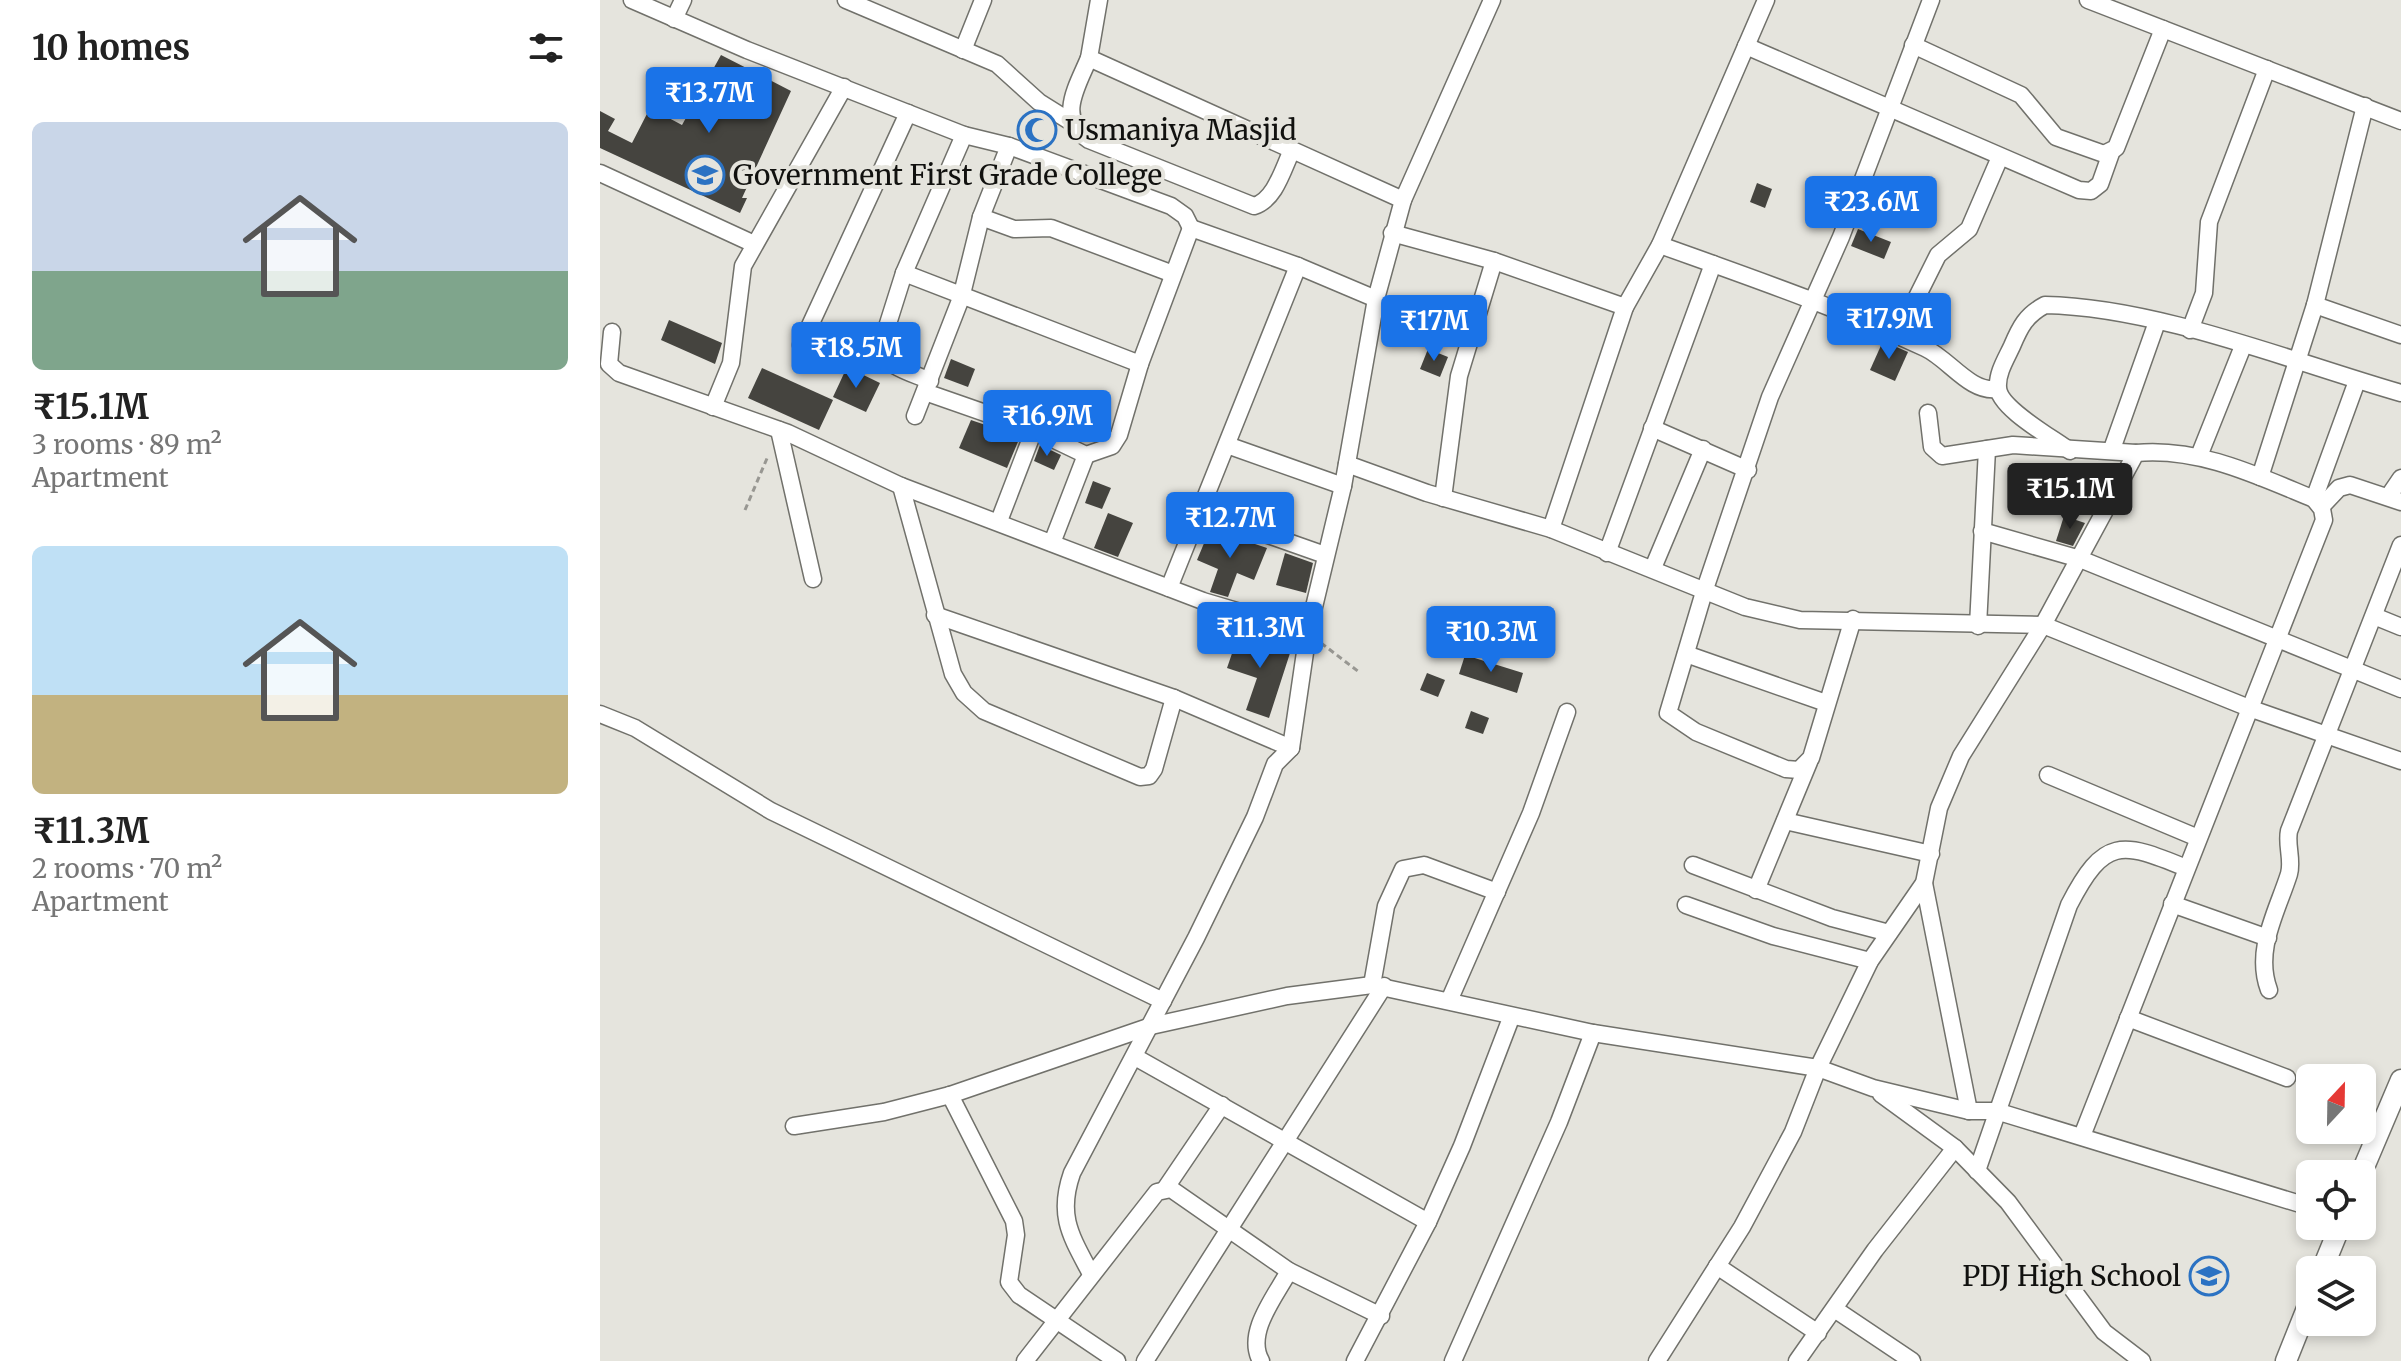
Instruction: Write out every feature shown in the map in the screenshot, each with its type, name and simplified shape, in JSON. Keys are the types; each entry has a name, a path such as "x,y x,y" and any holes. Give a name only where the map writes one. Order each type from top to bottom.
{"main road":[{"path":"2367,1160 2401,1080"},
{"path":"2286,1361 2296,1336"}],"street":[{"path":"632,0 964,135 1009,146 1171,206 1185,216 1191,228 1298,266 1376,299"},
{"path":"674,19 683,0"},
{"path":"846,0 997,64 1039,102 1071,122"},
{"path":"963,50 983,0"},
{"path":"1097,0 1089,58 1070,104 1071,122 1076,132 1254,206 1264,203 1271,193 1292,150"},
{"path":"1091,1274 1071,1236 1064,1197 1072,1173 1151,1026 1255,817 1275,764 1291,748 1308,632 1343,486 1376,299 1392,233 1403,200 1492,0"},
{"path":"1551,529 1625,307 1660,245 1766,0"},
{"path":"1811,758 1799,770 1786,769 1675,721 1668,713 1704,592 1748,470 1770,397 1841,237 1931,0"},
{"path":"2088,0 2401,121"},
{"path":"1746,46 2000,157 2079,190 2091,191 2100,184 2163,29"},
{"path":"1913,45 2021,95 2056,137 2078,147 2111,153"},
{"path":"1089,58 1403,200"},
{"path":"2190,330 2204,293 2209,222 2267,69"},
{"path":"713,407 731,363 743,266 844,87"},
{"path":"2260,477 2315,305 2365,106"},
{"path":"801,345 908,113"},
{"path":"964,135 904,273 880,349 883,358 927,386 1086,455 1112,446 1119,435 1140,364 1191,228"},
{"path":"915,416 961,298 981,217 1009,146"},
{"path":"1898,335 1938,255 1969,229 2000,157"},
{"path":"600,173 754,244"},
{"path":"981,217 1014,229 1051,228 1173,274"},
{"path":"1392,233 1494,261 1625,307"},
{"path":"1660,245 1898,335 1952,364 1973,384 1987,391 1997,389"},
{"path":"1443,498 1459,376 1494,261"},
{"path":"1607,553 1713,264"},
{"path":"1169,588 1298,266"},
{"path":"904,273 961,298 1140,364"},
{"path":"2070,451 2007,406 1997,389 1999,375 2022,324 2030,312 2045,305 2190,330 2401,393"},
{"path":"2315,305 2401,335"},
{"path":"2112,449 2157,322"},
{"path":"612,332 609,364 619,373 779,430 901,486 1169,588 1308,632"},
{"path":"2199,456 2243,346"},
{"path":"2082,1136 2276,639 2320,536 2324,520 2317,503 2357,381"},
{"path":"1928,413 1935,453 1954,456 2013,445 2070,451 2112,449 2136,453 2162,450 2199,456 2260,477 2317,503"},
{"path":"1652,428 1748,470"},
{"path":"779,430 813,579"},
{"path":"999,521 1034,430"},
{"path":"1227,445 1343,486"},
{"path":"1653,568 1703,449"},
{"path":"1978,626 1987,449"},
{"path":"1657,1361 1717,1266 1793,1132 1818,1068 1870,961 1924,883 1939,808 1961,756 2043,625 2136,453"},
{"path":"1052,543 1086,455"},
{"path":"1347,464 1443,498 1551,529 1745,607 1800,620 2043,625 2249,708 2401,761"},
{"path":"2317,503 2339,488 2350,485 2395,500 2401,478"},
{"path":"901,486 953,674 964,693 984,711 1124,773 1149,776 1154,769 1174,698"},
{"path":"1200,511 1325,555"},
{"path":"1982,531 2080,559 2401,689"},
{"path":"2269,990 2263,973 2268,938 2290,870 2285,847 2289,831 2401,545"},
{"path":"935,615 1174,698 1291,748"},
{"path":"2374,616 2401,627"},
{"path":"1756,890 1811,758 1853,619"},
{"path":"1686,654 1826,703"},
{"path":"1449,1001 1531,813 1567,712"},
{"path":"600,714 635,728 771,811 1163,1001"},
{"path":"2048,775 2198,838"},
{"path":"1785,821 1931,854"},
{"path":"1977,1171 2069,905 2084,875 2098,859 2119,848 2143,850 2186,868"},
{"path":"1145,1361 1286,1145 1378,985 1386,906 1403,869 1424,865 1497,892"},
{"path":"1693,865 1832,918 1889,933"},
{"path":"1924,883 1969,1111"},
{"path":"2172,904 2268,938"},
{"path":"1686,905 1773,936 1870,961"},
{"path":"794,1126 884,1112 950,1095 1151,1026 1287,996 1378,985 1511,1018 1818,1068 1873,1088 1969,1111 1996,1111 2296,1203"},
{"path":"1355,1361 1428,1222 1462,1146 1511,1018"},
{"path":"2128,1018 2287,1078"},
{"path":"1453,1361 1559,1122 1593,1033"},
{"path":"1135,1057 1286,1145 1428,1222"},
{"path":"1873,1088 1955,1148 2008,1202 2104,1332 2142,1361"},
{"path":"950,1095 1014,1221 1016,1235 1009,1282 1019,1295 1117,1361"},
{"path":"1165,1189 1222,1105"},
{"path":"1797,1361 1836,1310 1875,1250 1955,1148"},
{"path":"1025,1361 1157,1192 1165,1189 1171,1189 1289,1271 1381,1316"},
{"path":"1717,1266 1818,1333"},
{"path":"1261,1361 1254,1344 1258,1329 1289,1271"},
{"path":"1836,1310 1912,1361"}],"path":[{"path":"745,510 779,430"},
{"path":"1308,632 1359,672"}],"building":[{"path":"721,55 791,91 742,198 747,198 740,213 600,148 600,111 615,119 608,131 632,143 650,108 682,125"},
{"path":"1757,183 1772,189 1765,208 1750,202"},
{"path":"1858,229 1891,242 1884,259 1851,246"},
{"path":"669,320 722,343 715,364 661,340"},
{"path":"1883,341 1908,352 1895,381 1870,370"},
{"path":"1428,349 1448,357 1440,377 1420,369"},
{"path":"951,359 975,369 968,387 944,378"},
{"path":"847,367 880,383 866,412 833,397"},
{"path":"762,368 833,400 819,430 748,398"},
{"path":"971,420 1020,437 1007,468 959,448"},
{"path":"1040,445 1061,455 1054,470 1034,461"},
{"path":"1093,481 1111,488 1102,509 1085,503"},
{"path":"1108,513 1133,523 1118,557 1094,548"},
{"path":"2064,516 2085,523 2073,546 2056,541"},
{"path":"1210,529 1267,548 1254,580 1237,573 1228,597 1210,592 1218,569 1197,560"},
{"path":"1285,553 1313,563 1306,593 1276,585"},
{"path":"1239,633 1266,638 1265,641 1291,650 1269,718 1246,710 1257,678 1227,668"},
{"path":"1465,655 1523,673 1517,693 1459,674"},
{"path":"1427,673 1445,680 1438,697 1420,690"},
{"path":"1471,711 1489,718 1483,734 1465,728"}],"place":[{"name":"Usmaniya Masjid","path":"1037,130"},
{"name":"Government First Grade College","path":"705,175"},
{"name":"PDJ High School","path":"2209,1276"}]}
